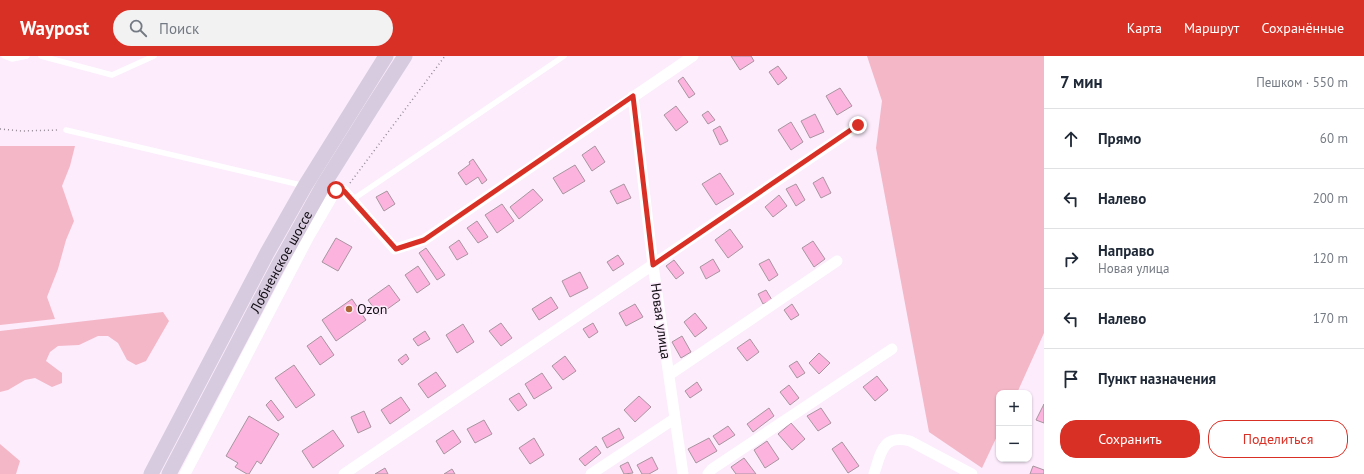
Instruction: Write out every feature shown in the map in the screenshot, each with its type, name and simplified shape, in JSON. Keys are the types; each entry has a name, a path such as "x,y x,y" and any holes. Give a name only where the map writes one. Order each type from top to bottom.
{"main road":[{"name":"Лобненское шоссе","path":"151,474 267,252 305,186 386,56"},
{"name":"Лобненское шоссе","path":"169,474 278,266 312,205 370,109 405,56"}],"street":[{"path":"185,474 308,238 336,190 344,191 396,249 424,240 693,56"},
{"name":"Новая улица","path":"633,96 653,265 683,474"},
{"path":"344,474 858,125"},
{"path":"308,238 312,224 312,205"},
{"path":"669,375 837,261"},
{"path":"708,474 712,469 892,349"},
{"path":"592,474 674,419"},
{"path":"874,474 884,446 891,441 900,439 910,442 972,474"}],"lane":[{"path":"6,56 12,59 28,56"},
{"path":"41,56 112,74 154,56"},
{"path":"352,200 564,56"},
{"path":"66,130 305,186"}],"path":[{"path":"344,191 444,56"},
{"path":"0,129 22,131 66,130"}],"shaded area":[{"path":"867,56 1044,56 1044,333 1018,390 996,390 996,438 982,468 929,432 876,148 882,101"},
{"path":"0,146 75,146 70,166 62,186 74,221 47,297 55,319 0,325"},
{"path":"163,312 169,321 146,361 136,365 127,360 118,343 108,336 98,336 79,345 58,346 50,352 46,361 62,373 62,383 52,387 35,378 25,380 8,390 0,392 0,331"},
{"path":"0,444 20,461 16,474 0,474"}],"building":[{"path":"731,56 751,56 754,61 740,70"},
{"path":"778,66 787,78 778,85 769,72"},
{"path":"683,77 695,94 689,98 678,81"},
{"path":"840,88 852,106 837,115 826,96"},
{"path":"676,106 688,122 676,131 664,115"},
{"path":"708,111 715,120 708,124 702,115"},
{"path":"815,114 824,132 810,138 801,121"},
{"path":"791,122 803,142 791,150 778,130"},
{"path":"720,126 728,141 720,145 713,130"},
{"path":"595,146 605,162 592,171 582,155"},
{"path":"473,159 487,180 482,184 478,177 466,185 458,173 470,164 469,162"},
{"path":"575,165 585,181 563,194 553,178"},
{"path":"720,173 734,194 716,205 702,184"},
{"path":"823,177 831,193 821,198 813,183"},
{"path":"624,184 631,198 617,204 610,191"},
{"path":"796,184 805,200 796,206 786,189"},
{"path":"533,189 543,200 519,219 510,207"},
{"path":"387,191 395,204 384,211 376,197"},
{"path":"779,195 787,206 773,217 765,207"},
{"path":"502,204 514,221 497,233 485,215"},
{"path":"477,221 488,237 478,243 467,228"},
{"path":"730,229 743,247 728,258 715,240"},
{"path":"336,238 352,247 338,271 322,262"},
{"path":"459,240 468,254 457,260 449,247"},
{"path":"813,241 825,259 814,267 802,248"},
{"path":"426,248 445,275 437,280 419,253"},
{"path":"618,255 624,264 613,271 607,262"},
{"path":"713,259 720,271 706,279 700,267"},
{"path":"769,259 778,275 769,281 759,264"},
{"path":"674,260 684,273 676,279 666,266"},
{"path":"418,266 430,284 417,293 405,275"},
{"path":"580,272 588,288 570,297 562,281"},
{"path":"389,285 400,300 379,315 368,300"},
{"path":"766,290 772,300 763,304 758,294"},
{"path":"551,297 558,308 539,320 532,309"},
{"path":"352,299 366,320 336,341 322,320"},
{"path":"635,304 643,317 626,326 619,313"},
{"path":"792,304 799,315 791,320 784,310"},
{"path":"695,313 707,328 695,337 684,322"},
{"path":"501,323 512,338 501,346 489,331"},
{"path":"593,323 598,332 589,338 583,329"},
{"path":"463,324 474,342 457,353 446,335"},
{"path":"425,331 430,339 418,346 413,339"},
{"path":"321,336 334,355 320,365 307,346"},
{"path":"682,336 691,352 681,358 672,342"},
{"path":"750,339 759,352 747,361 737,348"},
{"path":"819,353 830,363 819,374 809,363"},
{"path":"406,354 409,359 402,365 398,360"},
{"path":"565,356 576,371 563,380 552,366"},
{"path":"797,361 805,373 797,378 789,366"},
{"path":"294,365 315,395 296,408 275,378"},
{"path":"436,372 446,386 428,398 418,384"},
{"path":"542,373 552,388 534,399 525,384"},
{"path":"877,376 888,390 875,401 863,387"},
{"path":"697,382 702,390 690,398 685,391"},
{"path":"789,385 799,398 790,405 780,392"},
{"path":"519,393 527,405 518,411 509,399"},
{"path":"639,396 651,407 635,422 624,410"},
{"path":"401,397 410,410 390,424 381,410"},
{"path":"271,400 284,417 278,421 266,405"},
{"path":"1044,404 1044,423 1036,420"},
{"path":"769,408 774,416 753,432 747,424"},
{"path":"821,408 831,423 818,431 807,416"},
{"path":"364,411 371,427 358,433 351,417"},
{"path":"249,416 279,434 261,464 257,461 249,474 247,474 235,467 238,463 226,456"},
{"path":"484,420 492,434 475,443 467,429"},
{"path":"791,423 805,439 792,450 778,434"},
{"path":"728,426 735,435 719,445 713,436"},
{"path":"619,428 624,438 607,448 602,438"},
{"path":"333,430 344,446 313,468 302,451"},
{"path":"453,430 461,442 444,454 436,441"},
{"path":"534,438 544,455 530,464 519,448"},
{"path":"709,438 717,451 696,463 688,449"},
{"path":"767,441 779,459 765,468 754,450"},
{"path":"842,442 859,466 848,473 832,449"},
{"path":"596,446 601,453 585,466 579,459"},
{"path":"652,457 658,469 649,474 642,474 637,465"},
{"path":"744,458 756,474 736,474 731,467"},
{"path":"628,462 633,473 624,474 620,466"},
{"path":"1033,466 1044,470 1044,474 1030,474"},
{"path":"385,468 388,474 375,474"},
{"path":"452,469 455,474 444,474"}],"place":[{"name":"Ozon","path":"349,309"}],"route":[{"path":"336,190 344,191 396,249 424,240 633,96 653,265 858,125"}]}
